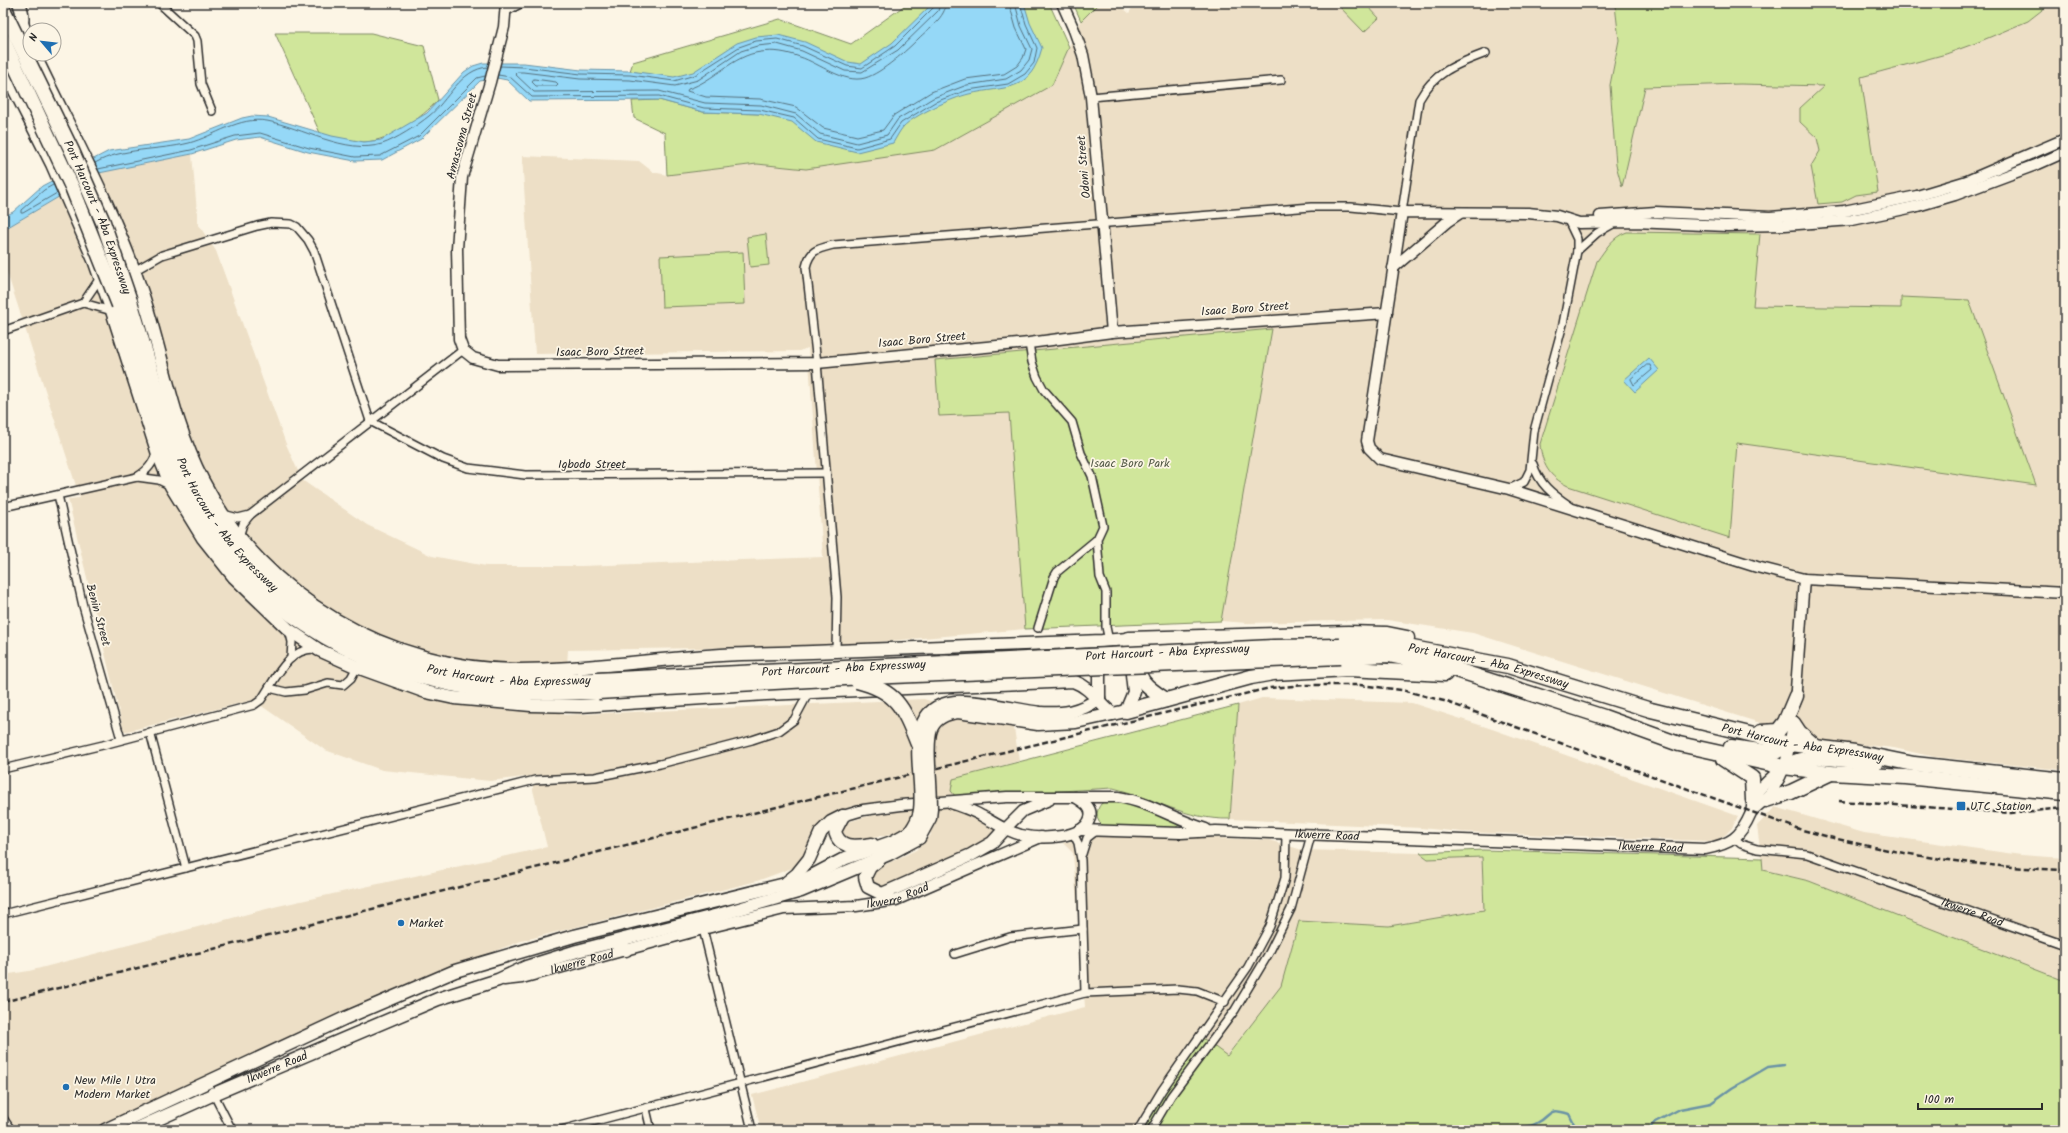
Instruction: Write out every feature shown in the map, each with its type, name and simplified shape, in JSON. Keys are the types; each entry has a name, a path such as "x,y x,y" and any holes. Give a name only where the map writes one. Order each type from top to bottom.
{"highway":[{"name":"Port Harcourt - Aba Expressway","path":"3,9 81,172 103,222 121,306"},
{"name":"Port Harcourt - Aba Expressway","path":"3,41 72,187 121,306 163,427 195,488 209,511 235,547 276,589 320,622 349,638 406,662 454,674 517,682 598,686 845,678 1340,651 1391,644 1508,666 1651,710 1790,744 1878,756 1914,764 2065,780"},
{"path":"1128,639 1146,637 1348,633 1387,634 1428,643 1508,666"},
{"path":"1146,637 1142,644 1137,670 1141,680 1146,686 1166,700"},
{"name":"Port Harcourt - Aba Expressway","path":"598,686 1187,651 1340,651 1388,655 1420,661 1483,678 1604,717 1679,744 1784,767 1831,773 1906,777 2065,793"},
{"path":"1119,712 1273,673 1349,669 1431,672 1483,678"},
{"path":"845,678 876,687 889,694 908,719 918,744"},
{"path":"1732,730 1768,733 1778,732 1785,722 1796,696"},
{"path":"1793,723 1799,732 1818,748"},
{"path":"1679,744 1714,745 1774,753 1790,744"},
{"path":"1709,751 1739,768 1752,778 1757,804 1791,792 1831,773"},
{"path":"1784,767 1795,760 1810,758 1887,765 1914,764"}],"main road":[{"path":"19,3 23,15 22,22"},
{"path":"3,41 16,35 22,23"},
{"path":"38,62 100,188 142,293 171,486 187,515 219,559 252,596 288,629 320,650 358,667 405,685 454,698 531,705 580,706 809,692 1073,682 1086,687 1098,698 1103,707 1119,712"},
{"path":"3,67 69,200 100,278 121,306 163,427 203,482 222,514 239,537 259,560 286,585 311,605 336,620 386,645 454,663 518,670 556,669 720,655 1128,639 1134,692 1119,712 1076,722 958,712 946,714 937,719 930,729 928,740 931,809 930,818 914,835 870,867 865,877 868,887 882,894 971,855 992,843 1004,830"},
{"path":"1098,698 1099,652 1105,641"},
{"path":"836,651 837,691"},
{"path":"914,835 920,810 918,744 925,718 937,708 954,702 964,702 1039,719 1056,714 1081,710 1098,698"},
{"path":"843,816 835,831 836,838 840,843 849,846 892,842 914,835"},
{"path":"783,885 804,867 815,849 821,832 831,822 843,816"},
{"name":"Ikwerre Road","path":"105,1130 208,1081 455,971 574,936 806,879 846,858 892,842"},
{"path":"498,980 526,967 577,951 800,891 889,854"},
{"path":"574,936 577,951"},
{"path":"614,942 626,950"},
{"name":"Ikwerre Road","path":"134,1130 214,1094 438,1000 498,980"}],"street":[{"path":"160,3 195,36 201,84 212,111"},
{"path":"506,7 522,3"},
{"name":"Odoni Street","path":"1062,3 1083,55 1091,97 1112,332"},
{"name":"Amassoma Street","path":"463,350 459,339 458,328 459,205 462,176 490,82 506,7"},
{"path":"1486,53 1453,66 1425,88 1419,100 1387,313 1368,427 1367,441 1369,448 1380,459 1509,489 1804,580 2065,593"},
{"path":"1091,97 1281,80"},
{"path":"1567,218 1656,212 1770,216 1844,211 1917,196 1967,181 2065,139"},
{"path":"836,651 837,597 817,363 806,267 808,256 816,249 833,245 1351,206 1402,212 1548,214 1567,218 1578,223 1616,222 1785,225 1852,220 1914,207 1955,195 2038,164 2065,152"},
{"path":"1393,268 1448,221 1460,213"},
{"path":"1509,489 1524,482 1528,477 1532,459 1534,431 1563,324 1578,239 1567,218"},
{"path":"1577,251 1597,233 1616,222"},
{"path":"134,271 162,255 256,226 282,223 297,227 308,240 314,251 370,421"},
{"path":"83,302 100,278"},
{"path":"3,331 83,302 121,306"},
{"name":"Isaac Boro Street","path":"463,350 473,358 498,365 817,363 1029,343 1112,332 1387,313"},
{"path":"1029,343 1032,362 1037,377 1044,390 1072,422 1081,453 1092,476 1103,526 1097,539 1054,577 1038,628"},
{"path":"239,537 243,524 250,515 463,350"},
{"name":"Igbodo Street","path":"370,421 443,459 468,468 493,472 525,475 826,473"},
{"path":"138,477 153,463 163,427"},
{"path":"1532,459 1536,476 1543,485 1573,508"},
{"path":"3,507 138,477 159,480 171,486"},
{"name":"Benin Street","path":"58,495 83,606 121,739"},
{"path":"222,514 238,518 250,515"},
{"path":"1097,539 1100,577 1106,592 1105,641"},
{"path":"1735,839 1757,804 1781,778 1784,767 1790,744 1796,696 1804,580"},
{"path":"288,629 292,642 291,658"},
{"path":"3,769 250,707 261,700 291,658 301,651 309,649 320,650"},
{"path":"270,688 286,692 305,690 328,683 343,685 351,678 358,667"},
{"path":"3,914 535,780 602,776 660,764 752,740 779,731 794,720 809,692"},
{"path":"150,732 186,868"},
{"name":"Ikwerre Road","path":"843,816 863,810 901,805 1007,797 1118,797 1133,799 1191,824 1216,831"},
{"path":"1075,797 1090,809 1091,814 1086,826 1077,832 1080,860 1085,993"},
{"path":"1004,830 1023,811 1038,803 1056,798"},
{"name":"Ikwerre Road","path":"949,802 969,809 1004,830 1021,835 1041,837 1097,830 1181,833 1216,831 1311,836 1705,849 1718,846 1735,839 1741,844 1757,849 1807,854 2065,946"},
{"path":"1080,860 1087,838 1097,830"},
{"path":"1138,1130 1167,1083 1248,967 1270,926 1285,878 1286,834"},
{"path":"1151,1130 1171,1096 1235,1010 1270,954 1291,908 1311,836"},
{"name":"Ikwerre Road","path":"498,980 522,978 703,928 784,909 856,906 896,900 1041,837"},
{"path":"703,928 739,1084 752,1130"},
{"path":"955,954 1010,937 1083,929"},
{"path":"561,1130 1085,993 1178,989 1197,991 1225,1002"},
{"path":"208,1081 232,1130"},
{"path":"646,1109 651,1130"},
{"path":"3,1118 10,1130"}],"shaded area":[{"path":"1099,3 1117,3 1129,13 1135,3 1617,3 1615,5 1619,40 1610,85 1616,165 1622,186 1645,87 1740,84 1825,86 1946,54 2028,21 2051,3 2065,3 2065,770 1935,757 1894,748 1826,741 1815,738 1803,728 1799,721 1776,719 1773,727 1473,633 1387,620 1247,623 1221,621 1025,629 830,646 568,650 564,715 924,699 1014,728 1019,761 953,779 956,797 852,806 826,818 815,831 807,854 795,867 757,881 521,941 418,981 88,1130 3,1130 3,975 29,971 278,906 547,847 533,790 533,776 490,781 382,770 325,750 253,700 124,732 68,499 80,498 3,260 3,230 99,173 192,154 198,224 216,251 286,444 302,480 367,525 432,556 486,566 582,566 823,557 808,348 799,351 535,354 522,156 639,161 653,172 667,175 757,164 806,169 1052,85 1081,21"},
{"path":"1262,698 1412,703 1492,729 1738,816 1732,828 1725,835 1717,840 1708,841 1462,832 1421,828 1230,819 1238,705"},
{"path":"948,807 964,812 997,830 986,840 885,888 879,888 869,880 872,872 916,850 931,835 930,831 910,824 901,832 852,841 844,839 841,830 845,823 865,817 910,809"},
{"path":"1775,807 1864,833 2021,855 2065,858 2065,981 1809,881 1763,870 1757,826"},
{"path":"1104,834 1269,840 1302,850 1420,853 1428,859 1482,857 1484,910 1389,926 1299,921 1282,986 1226,1056 1200,1037 1138,1130 761,1130 752,1095 1085,1007 1073,853 1063,843"}],"green space":[{"path":"908,3 976,3 958,52 711,86 630,71 633,62 780,19 851,44"},
{"path":"994,3 1049,3 1069,47 1052,85 935,150 806,169 757,164 667,175 665,133 634,118 632,101 659,100 703,112 759,114"},
{"path":"1073,3 1099,3 1081,21"},
{"path":"1365,3 1379,18 1364,32 1337,4"},
{"path":"1617,3 2051,3 2028,21 1976,43 1946,54 1861,77 1878,192 1856,195 1842,202 1818,204 1811,166 1820,151 1817,138 1800,122 1800,108 1824,86 1740,84 1645,87 1622,187 1616,165 1610,85 1619,40 1615,5"},
{"path":"275,33 371,33 424,46 438,100 414,121 384,138 374,141 354,142 320,133"},
{"path":"1627,232 1760,234 1753,306 1901,308 1901,297 1969,300 2036,485 1737,443 1730,538 1568,486 1561,482 1551,474 1545,464 1540,444 1597,261 1613,240"},
{"path":"766,234 769,265 750,267 747,237"},
{"path":"743,252 745,304 662,307 660,256"},
{"name":"Isaac Boro Park","path":"1272,329 1221,621 1025,629 1009,413 939,416 935,360"},
{"path":"1238,705 1230,819 1199,816 1170,808 1113,788 956,797 951,791 953,779"},
{"path":"1107,801 1120,801 1138,806 1179,825 1175,828 1104,826 1101,824 1098,820 1097,813 1101,804"},
{"path":"1483,850 1762,858 1763,870 1809,881 2065,981 2065,1130 1138,1130 1200,1036 1227,1056 1281,986 1299,921 1389,926 1484,910 1482,857 1428,859 1420,853"}],"water":[{"path":"933,3 1024,3 1030,23 1042,48 1037,63 1030,74 1023,81 1005,88 969,94 944,103 924,112 908,122 893,143 857,152 816,142 792,122 759,114 703,112 659,100 529,101 507,80 497,78 480,81 421,139 382,160 355,161 308,152 260,137 236,140 192,154 99,173 3,230 3,217 13,212 42,186 109,151 189,139 242,118 252,116 268,117 332,136 364,142 381,140 427,113 464,72 473,66 483,63 524,63 581,70 630,71 674,77 693,72 737,43 756,37 778,35 805,42 848,62 861,64 892,43"},
{"path":"1649,358 1659,370 1635,392 1624,380"}],"waterway":[{"path":"1648,1130 1655,1122 1680,1109 1711,1103 1732,1088 1768,1067 1784,1065"},
{"path":"1519,1130 1535,1124 1550,1113 1557,1111 1569,1114 1577,1130"}],"railway":[{"path":"3,1002 781,806 1270,688 1307,685 1360,685 1402,690 1444,701 1799,829 1832,838 1897,852 1964,862 1997,866 2065,870"},
{"path":"1839,801 2011,813 2065,808"}],"place":[{"name":"UTC Station","path":"1961,806"},
{"name":"Market","path":"401,923"},
{"name":"New Mile 1 Utra Modern Market","path":"66,1087"}]}
